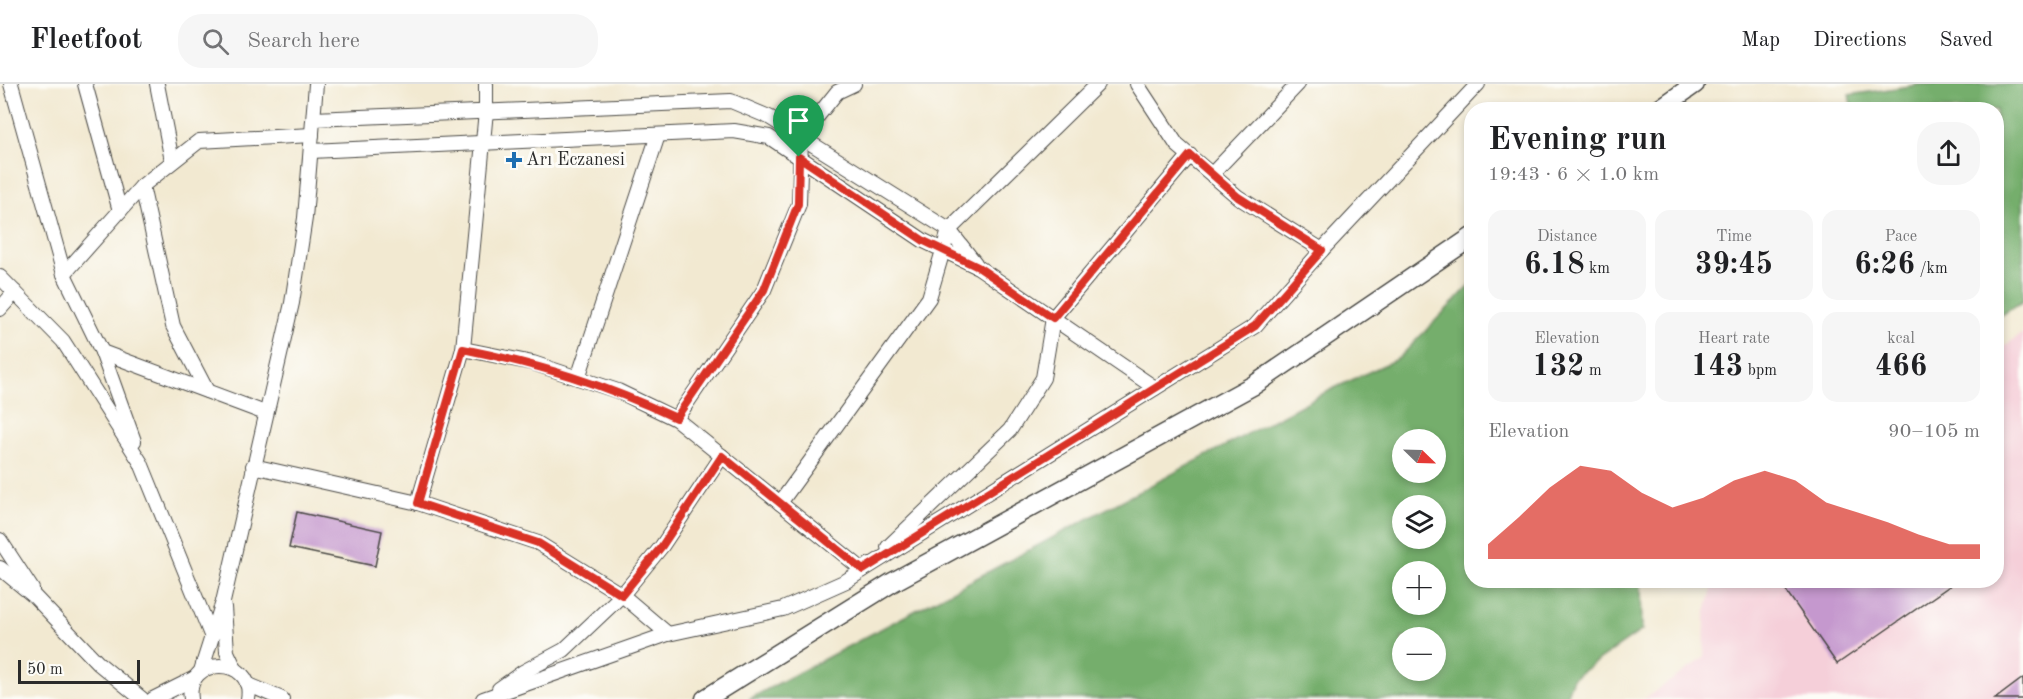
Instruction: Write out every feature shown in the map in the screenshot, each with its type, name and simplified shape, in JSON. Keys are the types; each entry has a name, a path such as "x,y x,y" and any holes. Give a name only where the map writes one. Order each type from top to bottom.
{"street":[{"path":"11,84 64,274 102,352 141,463 211,635"},
{"path":"85,84 120,211"},
{"path":"157,84 172,161"},
{"path":"191,699 191,686 198,674 223,602 292,303 305,218 316,84"},
{"path":"418,503 463,349 486,111 486,84"},
{"path":"676,418 764,290 798,204 801,136 837,92 854,84"},
{"path":"780,502 929,298 949,230 1098,84"},
{"path":"1212,174 1298,84"},
{"path":"484,698 668,634 783,609 846,581 1255,326 1322,250 1478,84"},
{"path":"1669,102 1695,84"},
{"path":"1144,87 1177,145 1238,197 1322,250"},
{"path":"314,119 731,100 769,117 801,136 949,230 978,267"},
{"path":"311,151 734,131 769,137 924,241 978,267 1155,388"},
{"path":"64,274 142,186 199,141 312,135"},
{"path":"578,378 658,135"},
{"path":"863,570 1010,430 1043,378 1053,318 1190,155"},
{"path":"142,186 173,326 207,391"},
{"path":"705,699 893,582 1254,385 1464,242"},
{"path":"0,277 63,341 141,463"},
{"path":"0,309 15,292"},
{"path":"463,349 533,363 618,391 676,418 863,570"},
{"path":"102,352 265,413"},
{"path":"484,698 523,672 564,650 622,595 662,546 722,456"},
{"path":"253,466 418,503 538,543 622,595 668,634"},
{"path":"0,540 41,603"},
{"path":"2,571 41,603 98,663 141,699"},
{"path":"223,602 227,652 235,669 247,684 282,699"},
{"path":"153,699 218,664 235,669"},
{"path":"247,684 248,699"}],"shaded area":[{"path":"2023,333 2023,699 1644,699 1704,658 1705,615 1712,588 2004,588 2004,346"}],"green space":[{"path":"1924,84 2023,84 2023,301 2004,313 2004,102 1850,102 1849,95"},
{"path":"1464,291 1464,588 1641,588 1642,630 1573,678 1565,699 749,699 1328,391 1399,358"}],"building":[{"path":"297,512 382,531 375,566 289,548"},
{"path":"1784,588 1946,588 1837,664"},
{"path":"2023,678 2023,699 1995,699"}],"place":[{"name":"Arı Eczanesi","path":"514,160"}],"route":[{"path":"1190,155 1238,197 1322,250 1255,326 863,570 722,456 662,546 622,595 538,543 418,503 463,349 533,363 618,391 676,418 764,290 798,204 799,157 924,241 978,267 1053,318 1190,155"}]}
